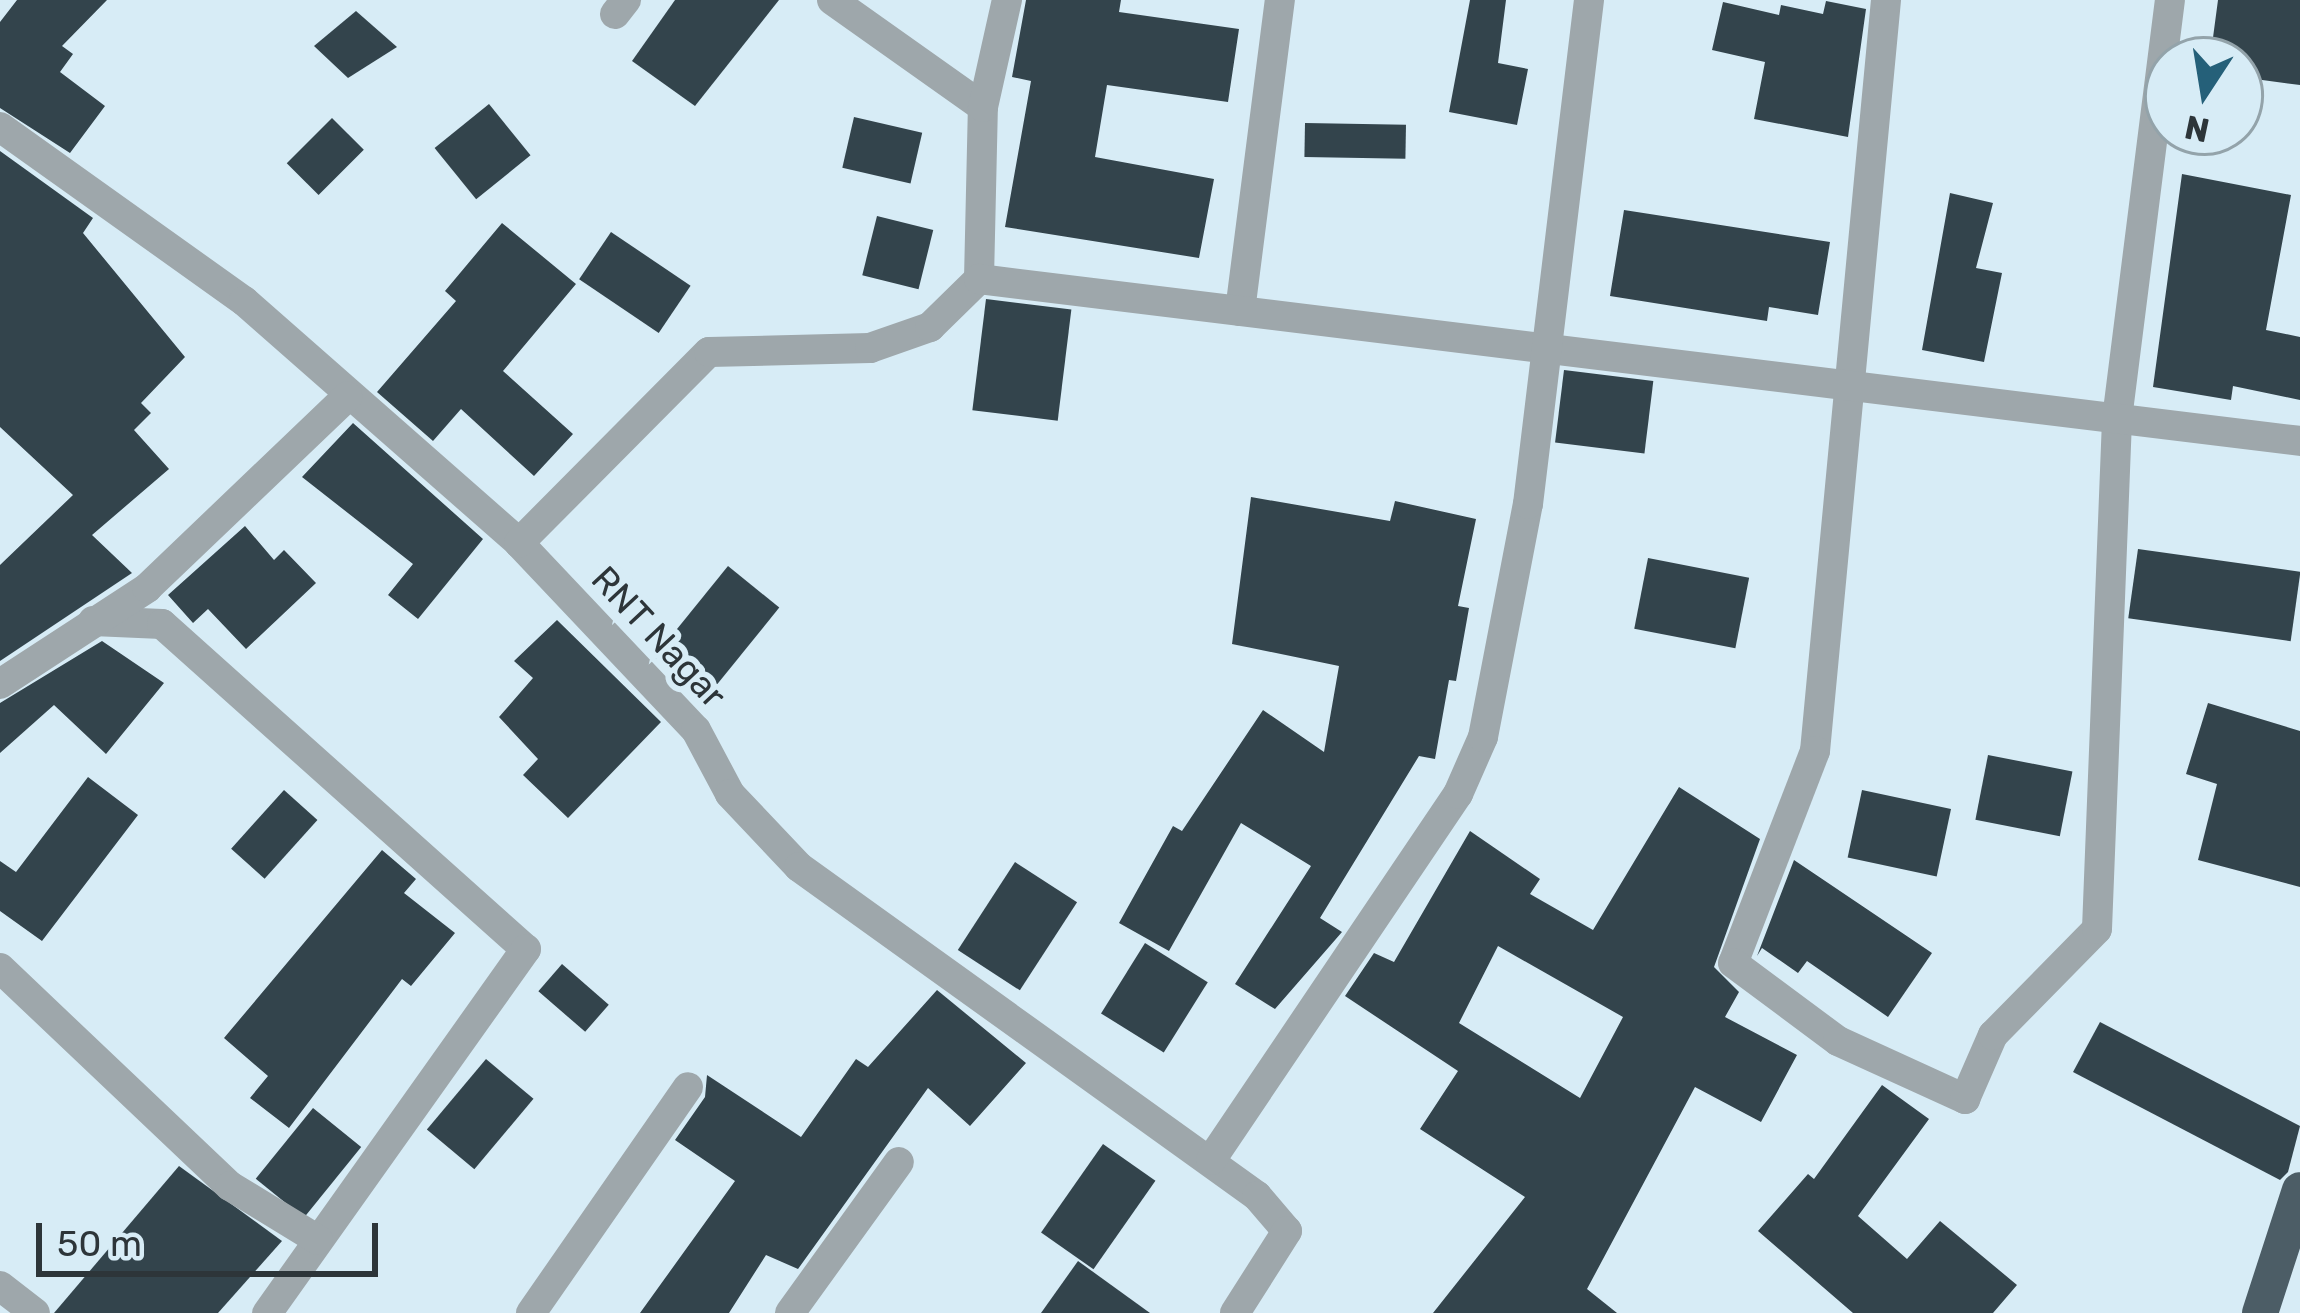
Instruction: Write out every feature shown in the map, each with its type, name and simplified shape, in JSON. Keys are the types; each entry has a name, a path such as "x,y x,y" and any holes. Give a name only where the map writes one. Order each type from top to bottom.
{"highway":[{"path":"2260,1313 2300,1190"}],"street":[{"path":"832,0 983,107"},
{"path":"519,543 709,352 870,348 931,326 979,279 983,107 1007,0"},
{"path":"1240,311 1280,0"},
{"path":"1210,1160 1458,794 1483,737 1548,349 1589,0"},
{"path":"1886,0 1815,751 1733,963 1838,1041 1965,1099 1993,1035 2097,929 2117,419 2170,0"},
{"name":"RNT Nagar","path":"0,127 244,301 347,397 519,543 696,730 730,794 800,867 1210,1160 1286,1232 1235,1313"},
{"path":"979,279 2300,441"},
{"path":"0,684 147,588 347,397"},
{"path":"93,621 162,624 526,949 267,1313"},
{"path":"0,968 230,1186 318,1240"},
{"path":"531,1313 688,1087"},
{"path":"790,1313 899,1162"},
{"path":"0,1286 35,1313"}],"building":[{"path":"17,0 107,0 62,46 73,54 60,72 105,106 70,153 0,108 0,22"},
{"path":"675,0 779,0 695,106 632,61"},
{"path":"1026,0 1121,0 1119,12 1239,29 1228,102 1107,85 1095,157 1214,179 1199,258 1005,227 1031,81 1012,77"},
{"path":"1470,0 1506,0 1498,63 1528,69 1517,125 1449,112"},
{"path":"2218,0 2300,0 2300,85 2264,80 2264,36 2213,36"},
{"path":"1826,1 1866,9 1848,137 1754,119 1765,62 1712,50 1723,2 1779,15 1781,5 1823,14"},
{"path":"356,11 397,47 348,78 314,46"},
{"path":"489,104 531,155 476,199 435,148"},
{"path":"854,117 922,133 911,183 842,168"},
{"path":"332,118 364,150 319,195 287,163"},
{"path":"1305,123 1406,125 1405,159 1304,157"},
{"path":"0,151 93,218 83,233 185,357 141,403 151,413 134,430 169,469 92,535 132,573 0,661 0,565 73,495 0,427"},
{"path":"2182,174 2291,195 2266,330 2300,337 2300,400 2233,386 2231,400 2153,387"},
{"path":"1950,193 1993,203 1976,268 2002,273 1984,362 1922,350"},
{"path":"1624,210 1830,242 1818,315 1769,307 1767,321 1610,296"},
{"path":"877,216 933,230 919,289 862,275"},
{"path":"502,223 576,284 503,371 573,434 534,476 461,409 433,441 377,392 456,301 445,291"},
{"path":"611,232 691,286 659,333 579,279"},
{"path":"986,299 1071,309 1058,421 972,410"},
{"path":"1564,370 1653,381 1644,453 1555,442"},
{"path":"353,423 483,539 418,619 388,595 413,564 302,477"},
{"path":"1251,497 1390,521 1395,501 1476,519 1458,606 1469,608 1456,681 1449,680 1435,759 1419,756 1320,918 1342,932 1275,1009 1235,984 1311,866 1241,823 1169,951 1119,923 1173,826 1182,831 1263,710 1324,752 1339,666 1232,644"},
{"path":"245,526 274,560 284,550 316,583 246,649 208,609 193,623 168,595"},
{"path":"2138,549 2300,572 2291,641 2128,618"},
{"path":"1648,558 1749,578 1735,648 1634,629"},
{"path":"728,566 779,608 706,698 654,657"},
{"path":"557,620 661,722 568,818 523,775 538,759 499,717 533,678 514,661"},
{"path":"102,641 164,683 106,754 54,705 0,753 0,703"},
{"path":"2208,703 2300,731 2300,887 2198,860 2217,784 2186,774"},
{"path":"1988,755 2072,771 2060,836 1975,820"},
{"path":"88,777 138,815 42,941 0,911 0,861 16,872"},
{"path":"1679,787 1760,839 1714,967 1739,992 1725,1017 1797,1055 1761,1122 1695,1087 1587,1289 1617,1313 1433,1313 1525,1197 1420,1129 1458,1071 1345,996 1374,953 1394,962 1470,831 1540,879 1530,894 1593,930","holes":["1498,946 1623,1017 1580,1098 1459,1023"]},
{"path":"284,790 317,820 265,879 231,849"},
{"path":"1862,790 1951,809 1937,876 1848,857"},
{"path":"382,850 416,879 404,893 455,933 411,986 402,979 289,1128 250,1098 268,1076 224,1038"},
{"path":"1794,860 1932,953 1888,1017 1807,961 1798,973 1762,948 1757,956"},
{"path":"1015,862 1077,902 1020,990 958,950"},
{"path":"1145,943 1208,982 1164,1053 1101,1013"},
{"path":"562,964 609,1005 585,1032 538,991"},
{"path":"937,990 1026,1063 970,1126 928,1088 798,1269 766,1255 729,1313 640,1313 735,1181 675,1140 705,1097 707,1075 801,1137 856,1059 868,1067"},
{"path":"2100,1022 2300,1126 2288,1172 2280,1180 2073,1072"},
{"path":"486,1059 533,1099 474,1169 427,1129"},
{"path":"1882,1085 1929,1119 1858,1216 1907,1259 1940,1221 2017,1285 1993,1313 1853,1313 1758,1231 1808,1174 1814,1179"},
{"path":"313,1108 361,1147 304,1218 256,1179"},
{"path":"1103,1144 1155,1181 1093,1269 1041,1232"},
{"path":"179,1166 282,1241 218,1313 54,1313"},
{"path":"1078,1261 1150,1313 1041,1313"}]}
